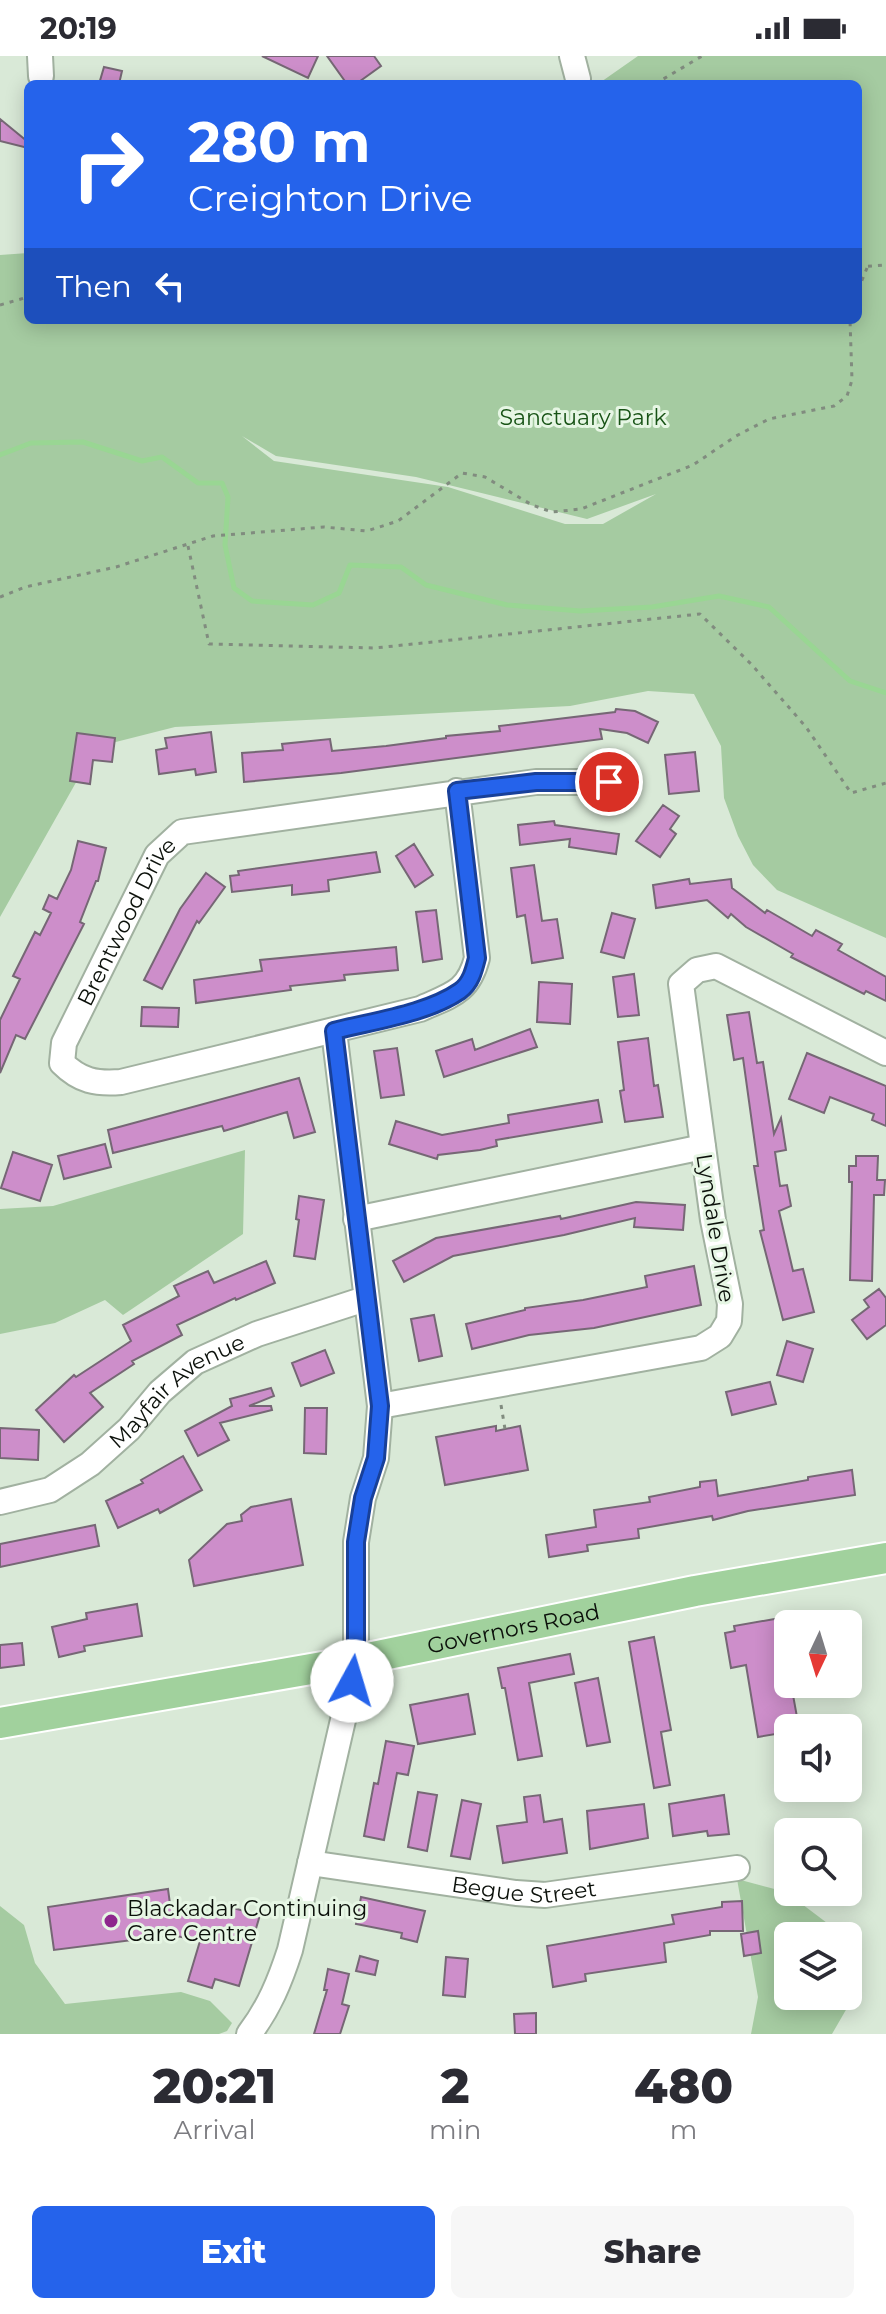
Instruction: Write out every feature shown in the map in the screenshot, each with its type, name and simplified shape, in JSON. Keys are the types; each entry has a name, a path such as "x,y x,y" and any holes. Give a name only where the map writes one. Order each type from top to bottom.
{"main road":[{"name":"Governors Road","path":"0,1723 356,1661 695,1591 886,1558"}],"street":[{"name":"Brentwood Drive","path":"334,1031 121,1082 98,1084 75,1076 62,1063 64,1043 157,855 182,832 457,791 536,782 609,782"},
{"path":"249,2034 279,1984 290,1950 356,1661 356,1542 363,1498 376,1458 380,1406 334,1031 420,1009 462,990 472,976 477,958 457,791"},
{"name":"Lyndale Drive","path":"380,1406 701,1348 720,1336 729,1321 730,1304 713,1220 681,984 697,970 716,966 886,1053"},
{"path":"356,1219 703,1147"},
{"name":"Mayfair Avenue","path":"0,1502 50,1490 90,1464 129,1429 160,1392 195,1362 257,1334 365,1299"},
{"name":"Begue Street","path":"310,1863 545,1895 737,1868"}],"path":[{"path":"662,80 702,56"},
{"path":"862,267 886,265"},
{"path":"862,280 867,268"},
{"path":"0,305 24,298"},
{"path":"0,597 25,587 116,567 213,536 324,527 367,531 398,521 462,473 485,477 532,505 552,512 581,509 693,465 736,436 769,419 834,406 847,396 852,380 850,324"},
{"path":"188,544 209,644 375,648 700,614 752,665 806,727 851,793 886,783"},
{"path":"498,1385 505,1429"}],"green space":[{"name":"Sanctuary Park","path":"638,56 886,56 886,938 777,890 753,865 738,836 724,798 721,746 694,694 648,691 570,706 175,727 96,747 0,917 0,255 24,253 24,324 862,324 862,80 604,80","holes":["242,436 276,456 416,477 587,519 656,494 603,524 565,524 448,487 274,461"]},
{"path":"245,1150 243,1234 123,1315 105,1300 55,1323 0,1334 0,1209 53,1206"},
{"path":"737,1879 774,1889 774,1906 805,1906 826,1922 774,1922 774,2010 846,2010 832,2034 751,2034 758,1997"},
{"path":"0,1906 24,1925 35,1963 65,2004 181,1992 210,2001 232,2023 227,2031 219,2034 0,2034"}],"building":[{"path":"262,56 318,56 308,78"},
{"path":"327,56 374,56 381,66 362,80 344,80"},
{"path":"104,67 122,71 120,80 100,80"},
{"path":"0,119 24,139 24,147 0,141"},
{"path":"616,709 635,711 658,722 648,743 627,733 600,729 602,739 341,773 244,782 242,753 283,750 282,744 330,739 332,751 386,746 500,731 499,726 615,712"},
{"path":"211,732 216,772 196,775 195,769 159,774 156,750 167,748 165,738"},
{"path":"77,733 115,738 112,762 93,760 90,784 70,781"},
{"path":"695,752 699,791 669,794 665,755"},
{"path":"663,805 679,816 670,829 676,834 660,857 636,841"},
{"path":"554,821 555,825 619,834 616,854 569,847 570,839 520,845 518,825"},
{"path":"78,841 106,848 98,881 80,922 84,924 25,1039 16,1035 0,1073 0,1020 20,979 13,976 35,932 40,935 51,913 43,909 49,895 57,899 71,870"},
{"path":"414,844 433,875 415,887 396,856"},
{"path":"376,852 380,872 328,880 329,891 292,895 292,885 232,892 230,876 239,875 238,871"},
{"path":"534,865 542,921 557,919 563,958 532,963 525,915 517,917 511,868"},
{"path":"206,873 225,887 199,923 197,921 162,989 144,980 180,909"},
{"path":"689,879 690,884 731,879 732,888 765,913 767,910 812,936 816,930 842,944 838,950 886,977 886,1001 866,991 864,994 791,957 793,954 746,927 731,914 728,918 707,900 656,908 653,885"},
{"path":"436,910 442,959 423,962 416,912"},
{"path":"612,913 635,919 624,958 601,952"},
{"path":"396,947 398,970 344,975 345,980 290,986 291,990 196,1003 194,980 262,971 260,960"},
{"path":"634,974 639,1015 618,1017 613,977"},
{"path":"539,982 572,984 570,1024 537,1022"},
{"path":"142,1007 179,1008 178,1027 141,1026"},
{"path":"749,1012 757,1063 763,1062 774,1134 781,1118 786,1150 775,1152 780,1186 787,1185 791,1206 779,1211 793,1271 803,1269 814,1312 783,1320 760,1231 764,1230 754,1166 758,1166 743,1058 734,1060 727,1015"},
{"path":"530,1029 537,1047 444,1077 436,1051 472,1039 475,1050"},
{"path":"648,1038 654,1086 658,1085 663,1117 625,1122 618,1042"},
{"path":"397,1048 404,1095 381,1098 374,1051"},
{"path":"807,1053 886,1086 886,1126 872,1120 874,1114 830,1097 824,1113 789,1099"},
{"path":"299,1078 315,1132 294,1138 287,1112 224,1131 222,1126 113,1153 108,1130"},
{"path":"598,1100 602,1122 496,1140 497,1146 480,1150 438,1155 437,1159 389,1144 396,1121 442,1135 509,1123 508,1115"},
{"path":"105,1144 111,1167 64,1179 58,1156"},
{"path":"13,1152 52,1165 40,1201 1,1188"},
{"path":"856,1156 878,1156 877,1180 885,1180 884,1195 874,1195 872,1281 850,1280 852,1182 849,1182 849,1166 856,1166"},
{"path":"299,1196 324,1200 315,1259 294,1256"},
{"path":"636,1202 685,1205 683,1230 634,1227 635,1218 453,1256 404,1282 393,1261 436,1238 560,1216 561,1219"},
{"path":"266,1261 275,1283 177,1325 182,1335 132,1361 134,1364 90,1393 103,1407 64,1442 36,1410 74,1375 76,1377 131,1341 123,1325 179,1296 174,1286 208,1271 214,1283"},
{"path":"694,1266 701,1305 594,1328 529,1335 472,1349 466,1324 525,1308 647,1287 645,1276"},
{"path":"879,1289 886,1298 886,1325 867,1339 852,1320 869,1307 864,1300"},
{"path":"434,1315 442,1356 419,1361 411,1319"},
{"path":"787,1341 813,1349 803,1382 777,1375"},
{"path":"325,1350 334,1373 301,1386 292,1363"},
{"path":"770,1382 776,1404 732,1415 726,1392"},
{"path":"271,1388 274,1396 249,1406 271,1406 272,1410 220,1423 229,1440 198,1456 185,1431 232,1406 230,1399"},
{"path":"305,1408 327,1408 326,1454 304,1453"},
{"path":"496,1426 496,1431 520,1426 528,1470 445,1485 436,1437"},
{"path":"0,1428 39,1430 38,1460 0,1458"},
{"path":"183,1456 202,1490 160,1513 158,1509 118,1528 106,1501 143,1483 141,1480"},
{"path":"852,1470 855,1495 748,1511 713,1520 712,1516 638,1529 639,1538 587,1545 588,1551 549,1557 546,1535 596,1527 594,1510 650,1502 649,1497 700,1487 700,1482 716,1480 718,1496"},
{"path":"291,1499 303,1565 194,1586 189,1560 227,1524 242,1521 241,1515 251,1507"},
{"path":"95,1525 99,1546 0,1567 0,1544"},
{"path":"137,1604 142,1636 84,1646 85,1651 59,1657 52,1627 87,1619 86,1613"},
{"path":"774,1619 774,1698 794,1698 796,1714 774,1714 774,1734 758,1737 746,1665 731,1668 725,1633 735,1631 734,1626"},
{"path":"654,1637 671,1730 661,1732 670,1785 654,1788 629,1642"},
{"path":"22,1643 24,1665 0,1668 0,1645"},
{"path":"570,1654 574,1674 529,1683 542,1756 518,1760 505,1688 502,1688 498,1668"},
{"path":"598,1678 610,1742 587,1746 575,1683"},
{"path":"468,1694 475,1734 418,1744 410,1705"},
{"path":"386,1741 414,1746 408,1775 397,1773 384,1840 364,1836"},
{"path":"418,1792 437,1795 427,1851 408,1847"},
{"path":"540,1795 544,1822 562,1819 567,1853 503,1863 497,1826 527,1822 524,1797"},
{"path":"724,1795 729,1834 708,1836 707,1831 673,1836 669,1804"},
{"path":"462,1800 481,1804 470,1859 451,1856"},
{"path":"644,1804 648,1838 590,1849 587,1811"},
{"path":"168,1889 170,1904 222,1917 225,1906 260,1915 239,1986 215,1979 212,1988 188,1981 200,1941 172,1935 54,1950 48,1907"},
{"path":"361,1897 425,1911 417,1942 401,1938 402,1933 356,1924"},
{"path":"742,1901 743,1931 710,1931 710,1935 664,1943 666,1962 585,1974 586,1981 553,1987 547,1946 674,1924 672,1915 722,1907 722,1902"},
{"path":"758,1931 761,1953 744,1956 741,1934"},
{"path":"360,1956 378,1961 375,1975 356,1971"},
{"path":"446,1957 468,1959 465,1997 443,1995"},
{"path":"328,1969 349,1974 342,2004 349,2006 340,2034 314,2034 327,1990 324,1990"},
{"path":"536,2013 536,2034 515,2034 514,2014"}],"waterway":[{"path":"0,455 31,443 83,442 142,461 162,457 198,483 222,483 228,497 225,545 234,588 252,601 313,605 339,593 350,565 401,567 426,585 507,605 580,611 652,607 719,596 769,607 850,681 886,693"}],"place":[{"name":"Blackadar Continuing Care Centre","path":"111,1921"}],"route":[{"path":"352,1681 356,1661 356,1542 363,1498 376,1458 380,1406 334,1031 420,1009 462,990 472,976 477,958 457,791 536,782 609,782"}]}
